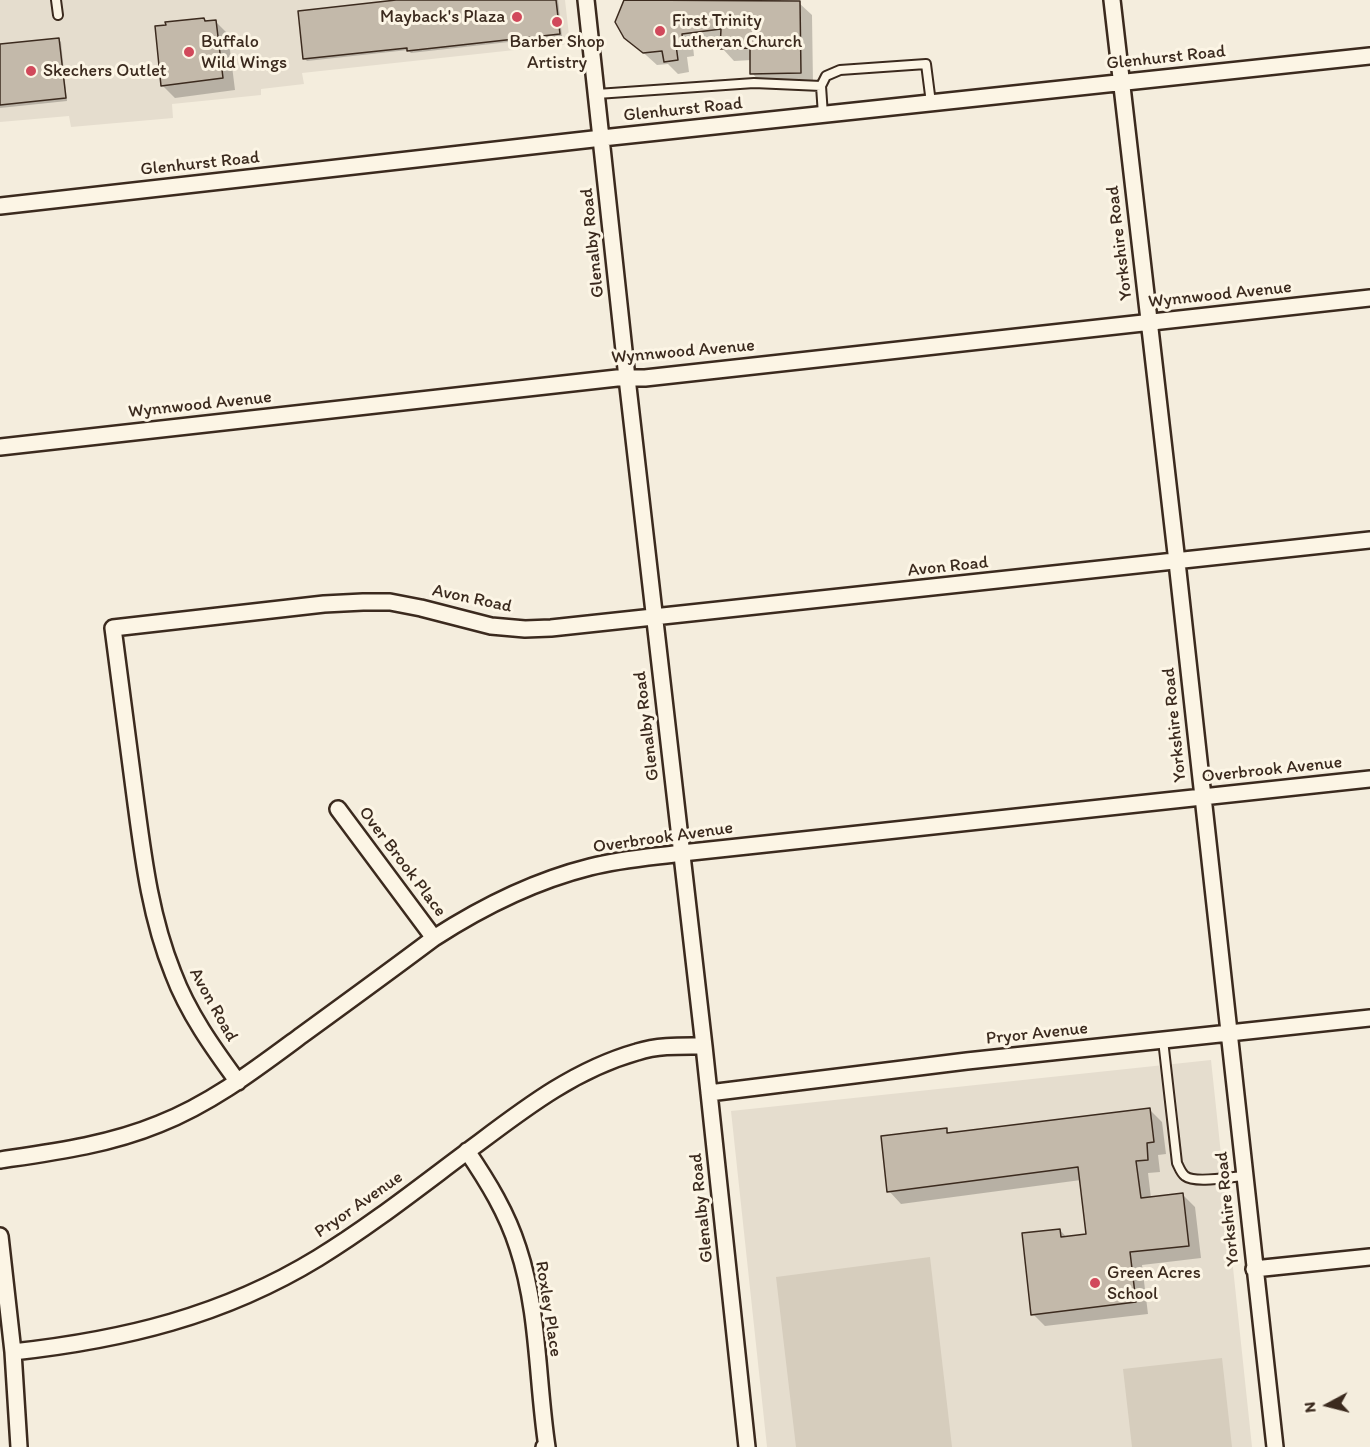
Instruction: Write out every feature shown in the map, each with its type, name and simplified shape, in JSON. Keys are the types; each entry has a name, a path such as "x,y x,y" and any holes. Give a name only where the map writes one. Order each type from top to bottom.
{"street":[{"name":"Glenalby Road","path":"586,0 747,1447"},
{"name":"Yorkshire Road","path":"1112,0 1178,561 1202,797 1275,1447"},
{"name":"Glenhurst Road","path":"0,206 602,138 1370,56"},
{"name":"Wynnwood Avenue","path":"0,447 1370,298"},
{"name":"Avon Road","path":"238,1082 213,1049 191,1013 173,975 159,936 144,868 113,628 324,603 390,602 482,624 525,629 551,628 1370,540"},
{"name":"Overbrook Avenue","path":"0,1160 73,1150 117,1139 200,1106 238,1082 434,938 488,906 530,886 560,876 621,860 1370,778"},
{"name":"Over Brook Place","path":"338,809 434,938"},
{"name":"Pryor Avenue","path":"709,1093 1370,1018"},
{"name":"Pryor Avenue","path":"13,1352 70,1346 113,1338 166,1324 239,1298 279,1280 345,1241 532,1103 565,1082 600,1065 648,1049 704,1046"},
{"name":"Roxley Place","path":"467,1151 502,1207 527,1279 547,1447 544,1447"},
{"path":"0,1236 13,1352 19,1447"},
{"path":"1254,1269 1370,1257"}],"lane":[{"path":"56,0 58,15"},
{"path":"824,115 821,86 826,76 840,70 926,64 931,104"},
{"path":"597,94 754,83 821,86"},
{"path":"1163,1040 1177,1163 1181,1171 1186,1177 1195,1180 1244,1176"}],"shaded area":[{"path":"0,0 565,0 570,44 302,73 304,84 261,89 261,95 172,104 173,118 71,127 69,116 0,122"},
{"path":"1211,1060 1252,1447 767,1447 731,1111"},
{"path":"930,1257 952,1447 796,1447 776,1277"},
{"path":"1222,1358 1232,1447 1132,1447 1123,1369"}],"building":[{"path":"396,0 556,0 560,34 407,51 407,48 303,59 298,11"},
{"path":"624,0 800,1 801,73 750,74 750,48 720,49 721,29 682,34 683,44 676,45 678,60 664,62 662,51 643,53 624,38 615,22"},
{"name":"Buffalo Wild Wings","path":"204,18 205,21 216,20 223,78 161,86 155,26 166,25 165,22"},
{"name":"Skechers Outlet","path":"59,38 66,98 0,105 0,44"},
{"path":"1150,1108 1154,1142 1147,1143 1148,1160 1136,1161 1141,1198 1183,1193 1189,1246 1130,1252 1136,1302 1031,1315 1022,1233 1060,1229 1061,1237 1086,1234 1078,1167 887,1192 881,1136 947,1128 947,1133"}],"place":[{"name":"Mayback's Plaza","path":"517,17"},
{"name":"Barber Shop Artistry","path":"557,22"},
{"name":"First Trinity Lutheran Church","path":"660,31"},
{"name":"Buffalo Wild Wings","path":"189,52"},
{"name":"Skechers Outlet","path":"31,71"},
{"name":"Green Acres School","path":"1095,1283"}]}
